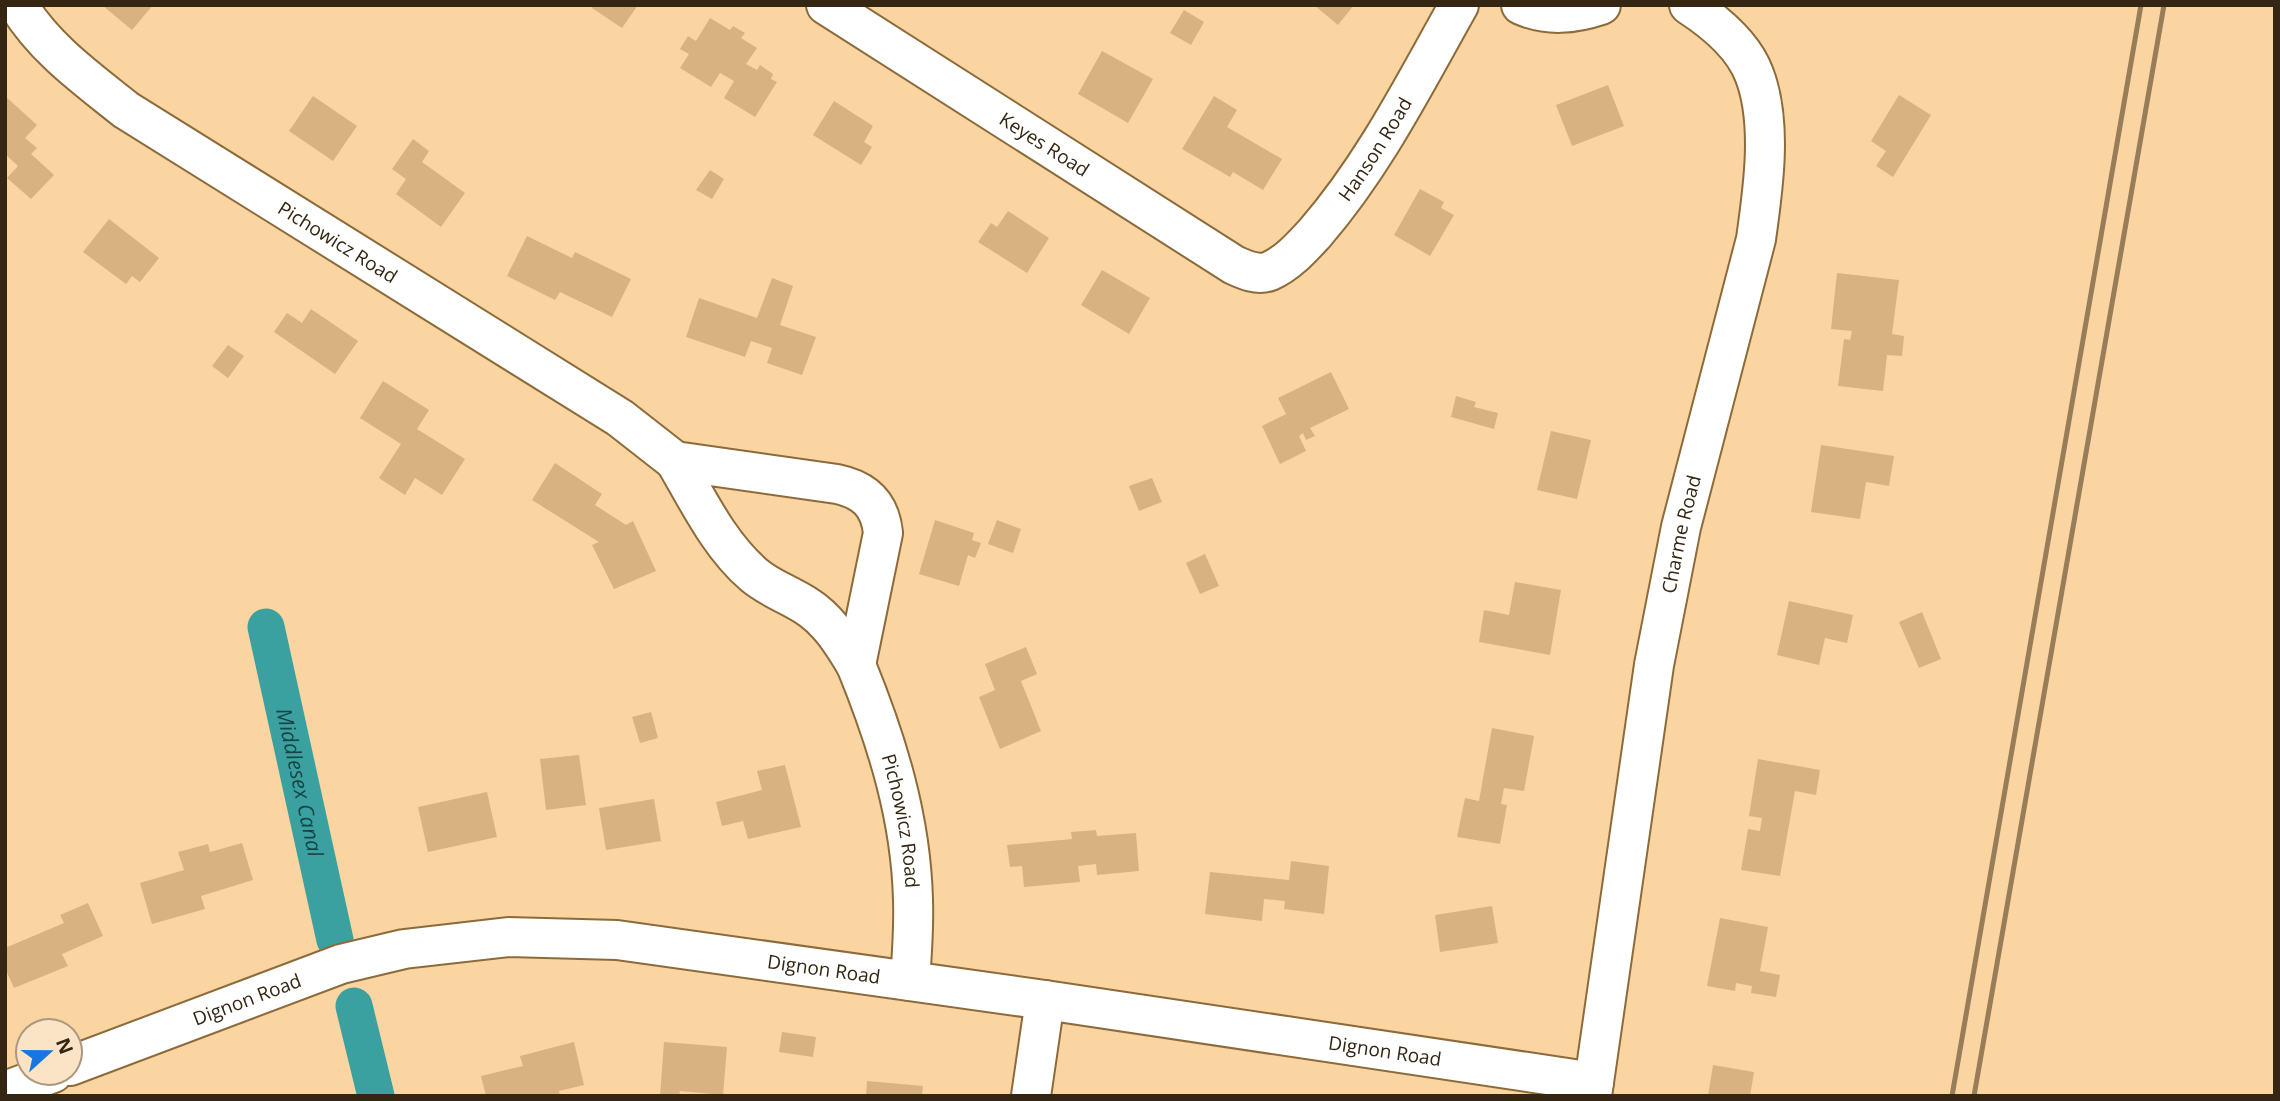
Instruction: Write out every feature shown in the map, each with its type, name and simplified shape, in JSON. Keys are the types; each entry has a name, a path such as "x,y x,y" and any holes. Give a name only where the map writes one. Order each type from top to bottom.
{"street":[{"name":"Pichowicz Road","path":"18,5 32,28 60,56 126,110 621,418 675,461 714,525 741,562 768,585 805,605 824,619 841,639 856,665 882,729 903,811 913,900 910,981"},
{"name":"Keyes Road","path":"825,5 1234,265 1252,272 1267,272"},
{"name":"Hanson Road","path":"1267,272 1284,264 1301,249 1359,177 1459,5"},
{"path":"1521,5 1553,15 1601,5"},
{"name":"Charme Road","path":"1593,1089 1654,665 1681,527 1756,239 1763,195 1764,134 1761,99 1754,74 1727,35 1709,18 1689,5"},
{"path":"675,461 852,487 873,502 878,510 883,533 856,665"},
{"name":"Dignon Road","path":"84,1061 341,964 404,949 508,936 617,940 1045,1000 1593,1089"},
{"path":"1031,1096 1045,1000"}],"building":[{"path":"102,5 153,5 132,30"},
{"path":"594,5 638,5 622,28 592,8"},
{"path":"1314,5 1354,5 1338,25"},
{"path":"1184,10 1204,22 1191,45 1170,33"},
{"path":"710,18 730,30 733,26 745,33 741,38 757,48 746,64 757,70 760,65 773,74 771,79 777,82 755,117 724,98 734,81 720,73 711,87 680,68 689,54 680,49 688,36 696,41"},
{"path":"1102,51 1153,79 1128,123 1078,94"},
{"path":"1608,85 1624,126 1572,146 1556,105"},
{"path":"1899,95 1931,115 1893,177 1876,166 1886,151 1871,141"},
{"path":"5,96 37,125 25,138 37,148 31,154 54,175 31,199 7,178 18,166 5,154"},
{"path":"313,96 357,126 333,161 289,131"},
{"path":"1214,96 1237,110 1227,127 1282,159 1263,190 1233,172 1230,177 1182,149"},
{"path":"834,101 873,126 864,142 872,147 861,165 813,135"},
{"path":"413,139 429,151 422,162 465,193 441,227 396,194 406,179 392,169"},
{"path":"710,170 724,179 712,199 696,190"},
{"path":"1420,189 1444,202 1441,208 1454,215 1430,256 1394,235"},
{"path":"1008,211 1049,238 1027,273 978,242 991,223 997,227"},
{"path":"109,219 159,258 140,282 132,276 126,284 83,252"},
{"path":"527,236 572,258 575,252 631,279 612,317 560,292 555,300 507,276"},
{"path":"1102,270 1150,298 1129,334 1081,305"},
{"path":"1837,273 1899,280 1892,334 1904,336 1902,356 1887,355 1883,391 1838,386 1844,339 1850,340 1852,331 1831,329"},
{"path":"772,278 793,286 780,325 816,337 802,375 767,363 772,348 751,341 745,357 686,337 699,298 757,318"},
{"path":"311,309 358,341 335,374 274,332 287,313 302,323"},
{"path":"228,345 244,356 228,378 212,366"},
{"path":"1331,372 1349,409 1310,428 1315,436 1306,440 1303,433 1299,436 1306,451 1280,464 1262,426 1286,414 1278,398"},
{"path":"383,381 429,410 417,429 465,459 442,495 415,478 405,495 379,478 401,444 360,418"},
{"path":"1456,396 1476,402 1474,407 1498,413 1494,429 1451,417"},
{"path":"1551,431 1591,440 1577,499 1537,490"},
{"path":"1821,445 1894,456 1889,486 1866,482 1860,519 1811,512"},
{"path":"555,463 602,494 595,505 626,525 633,521 656,571 614,589 592,545 599,542 532,500"},
{"path":"1152,478 1162,502 1139,511 1129,486"},
{"path":"935,520 974,533 972,540 981,543 975,558 968,555 959,586 919,574"},
{"path":"997,520 1021,529 1013,553 988,544"},
{"path":"1205,554 1219,586 1200,594 1186,563"},
{"path":"1515,582 1561,590 1550,655 1479,642 1484,610 1509,615"},
{"path":"1789,601 1853,615 1847,643 1825,638 1819,665 1777,655"},
{"path":"1922,612 1941,659 1919,668 1899,622"},
{"path":"1026,647 1037,674 1021,681 1041,731 1000,749 979,697 995,690 985,664"},
{"path":"651,712 658,738 640,743 632,717"},
{"path":"1492,728 1534,736 1524,791 1504,788 1501,804 1507,805 1500,844 1457,837 1465,798 1479,801"},
{"path":"579,755 586,805 546,810 540,759"},
{"path":"1758,759 1820,770 1816,795 1795,791 1780,876 1741,870 1748,829 1760,831 1762,818 1749,816"},
{"path":"785,765 801,827 748,839 743,821 722,826 716,802 762,790 757,771"},
{"path":"487,792 497,837 428,852 418,807"},
{"path":"654,799 661,841 606,850 599,808"},
{"path":"1096,830 1097,836 1136,833 1139,871 1097,875 1096,864 1078,866 1080,882 1024,887 1022,866 1010,867 1007,845 1072,839 1071,832"},
{"path":"242,843 253,880 201,896 205,909 152,924 140,883 184,870 178,852 208,844 210,852"},
{"path":"1291,861 1329,866 1324,914 1284,909 1285,901 1264,899 1262,921 1205,914 1210,872 1289,880"},
{"path":"88,903 103,936 62,954 68,966 14,988 5,968 5,948 64,923 60,915"},
{"path":"1492,906 1498,943 1440,952 1435,915"},
{"path":"1720,918 1768,927 1760,971 1780,975 1776,997 1751,993 1752,986 1736,983 1735,991 1707,986"},
{"path":"782,1032 816,1037 813,1057 779,1052"},
{"path":"574,1042 584,1085 559,1091 560,1096 486,1096 481,1076 523,1066 520,1056"},
{"path":"664,1042 727,1047 723,1095 680,1091 679,1096 660,1096"},
{"path":"1713,1065 1754,1072 1750,1096 1708,1096"},
{"path":"867,1081 923,1086 922,1096 866,1096"}],"waterway":[{"name":"Middlesex Canal","path":"266,627 335,940"},
{"name":"Middlesex Canal","path":"354,1006 376,1096"}],"railway":[{"path":"1952,1096 2141,5"},
{"path":"1974,1096 2164,5"}]}
